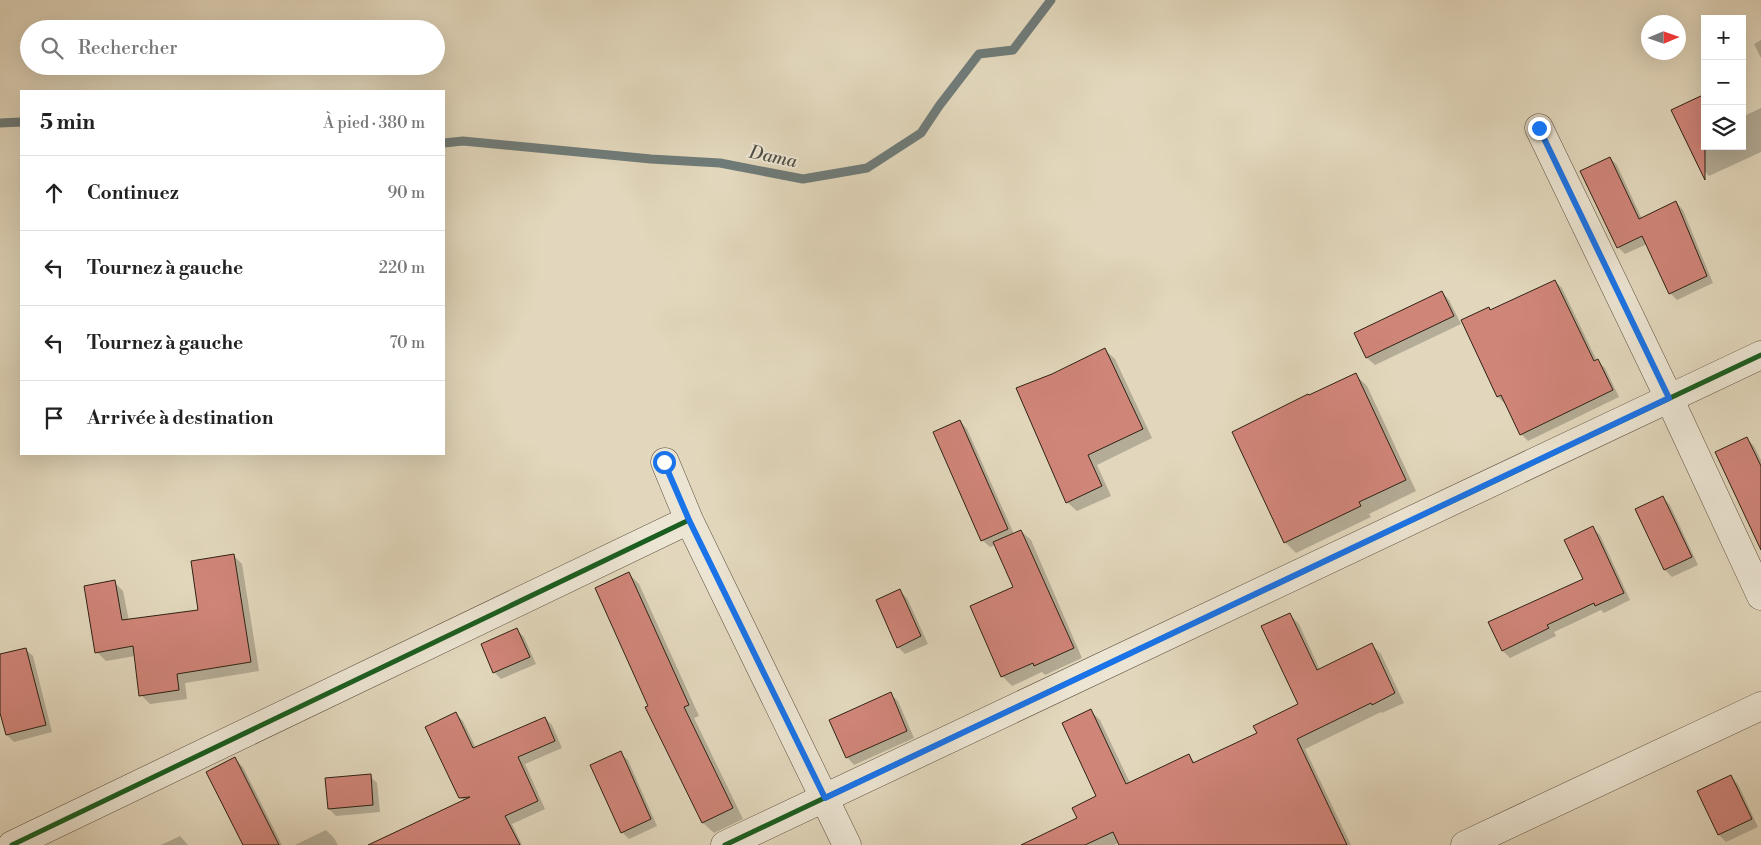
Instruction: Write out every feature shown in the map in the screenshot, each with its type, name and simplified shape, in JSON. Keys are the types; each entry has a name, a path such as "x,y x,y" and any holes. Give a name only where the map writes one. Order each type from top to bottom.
{"street":[{"path":"1539,128 1669,398 1761,596"},
{"path":"725,845 1761,355"},
{"path":"664,462 689,520 847,845"},
{"path":"12,845 689,520"},
{"path":"1465,845 1761,706"}],"building":[{"path":"1701,96 1701,150 1705,150 1705,180 1671,110"},
{"path":"1610,157 1639,219 1676,201 1707,276 1669,294 1642,236 1617,248 1580,171"},
{"path":"1555,280 1594,361 1598,359 1613,390 1520,435 1501,395 1497,397 1461,320 1489,307 1490,310"},
{"path":"1442,291 1454,316 1366,358 1354,333"},
{"path":"1105,348 1143,429 1088,455 1102,486 1066,503 1016,388 1052,374"},
{"path":"1356,373 1406,480 1359,502 1361,506 1284,543 1232,432 1308,394"},
{"path":"960,420 1008,529 981,541 933,432"},
{"path":"1747,437 1761,466 1761,550 1715,452"},
{"path":"1663,496 1692,557 1664,570 1635,509"},
{"path":"1593,526 1624,593 1595,606 1594,603 1547,625 1549,628 1502,651 1488,622 1583,579 1564,540"},
{"path":"1021,530 1074,648 1034,666 1033,663 1001,677 970,606 1013,587 993,542"},
{"path":"234,554 251,662 177,674 179,690 139,696 133,646 95,653 84,586 115,580 122,620 198,610 191,561"},
{"path":"629,572 689,705 684,707 733,808 702,823 645,707 648,706 595,588"},
{"path":"900,589 921,636 897,648 876,600"},
{"path":"1290,613 1317,670 1372,643 1395,693 1297,739 1347,845 1119,845 1113,832 1085,845 1021,845 1077,818 1072,808 1096,796 1062,723 1091,709 1126,784 1189,754 1193,763 1257,733 1253,726 1298,704 1261,626"},
{"path":"517,628 530,657 493,673 481,644"},
{"path":"26,648 46,725 6,735 0,713 0,654"},
{"path":"891,692 907,731 846,758 829,720"},
{"path":"456,712 473,748 545,717 555,741 518,757 538,801 505,816 520,845 368,845 470,797 459,798 425,727"},
{"path":"621,751 651,819 621,833 590,765"},
{"path":"235,757 279,845 243,845 206,772"},
{"path":"371,774 373,805 328,809 325,778"},
{"path":"1731,775 1752,819 1718,835 1697,791"}],"waterway":[{"name":"Dama","path":"445,143 463,141 651,159 720,163 803,179 867,168 921,133 979,54 1013,50 1051,0"},
{"name":"Dama","path":"0,123 20,122"}],"cycle path":[{"path":"725,845 1761,355"},
{"path":"12,845 689,520"}],"route":[{"path":"664,462 689,520 825,798 1669,398 1539,128"}]}
